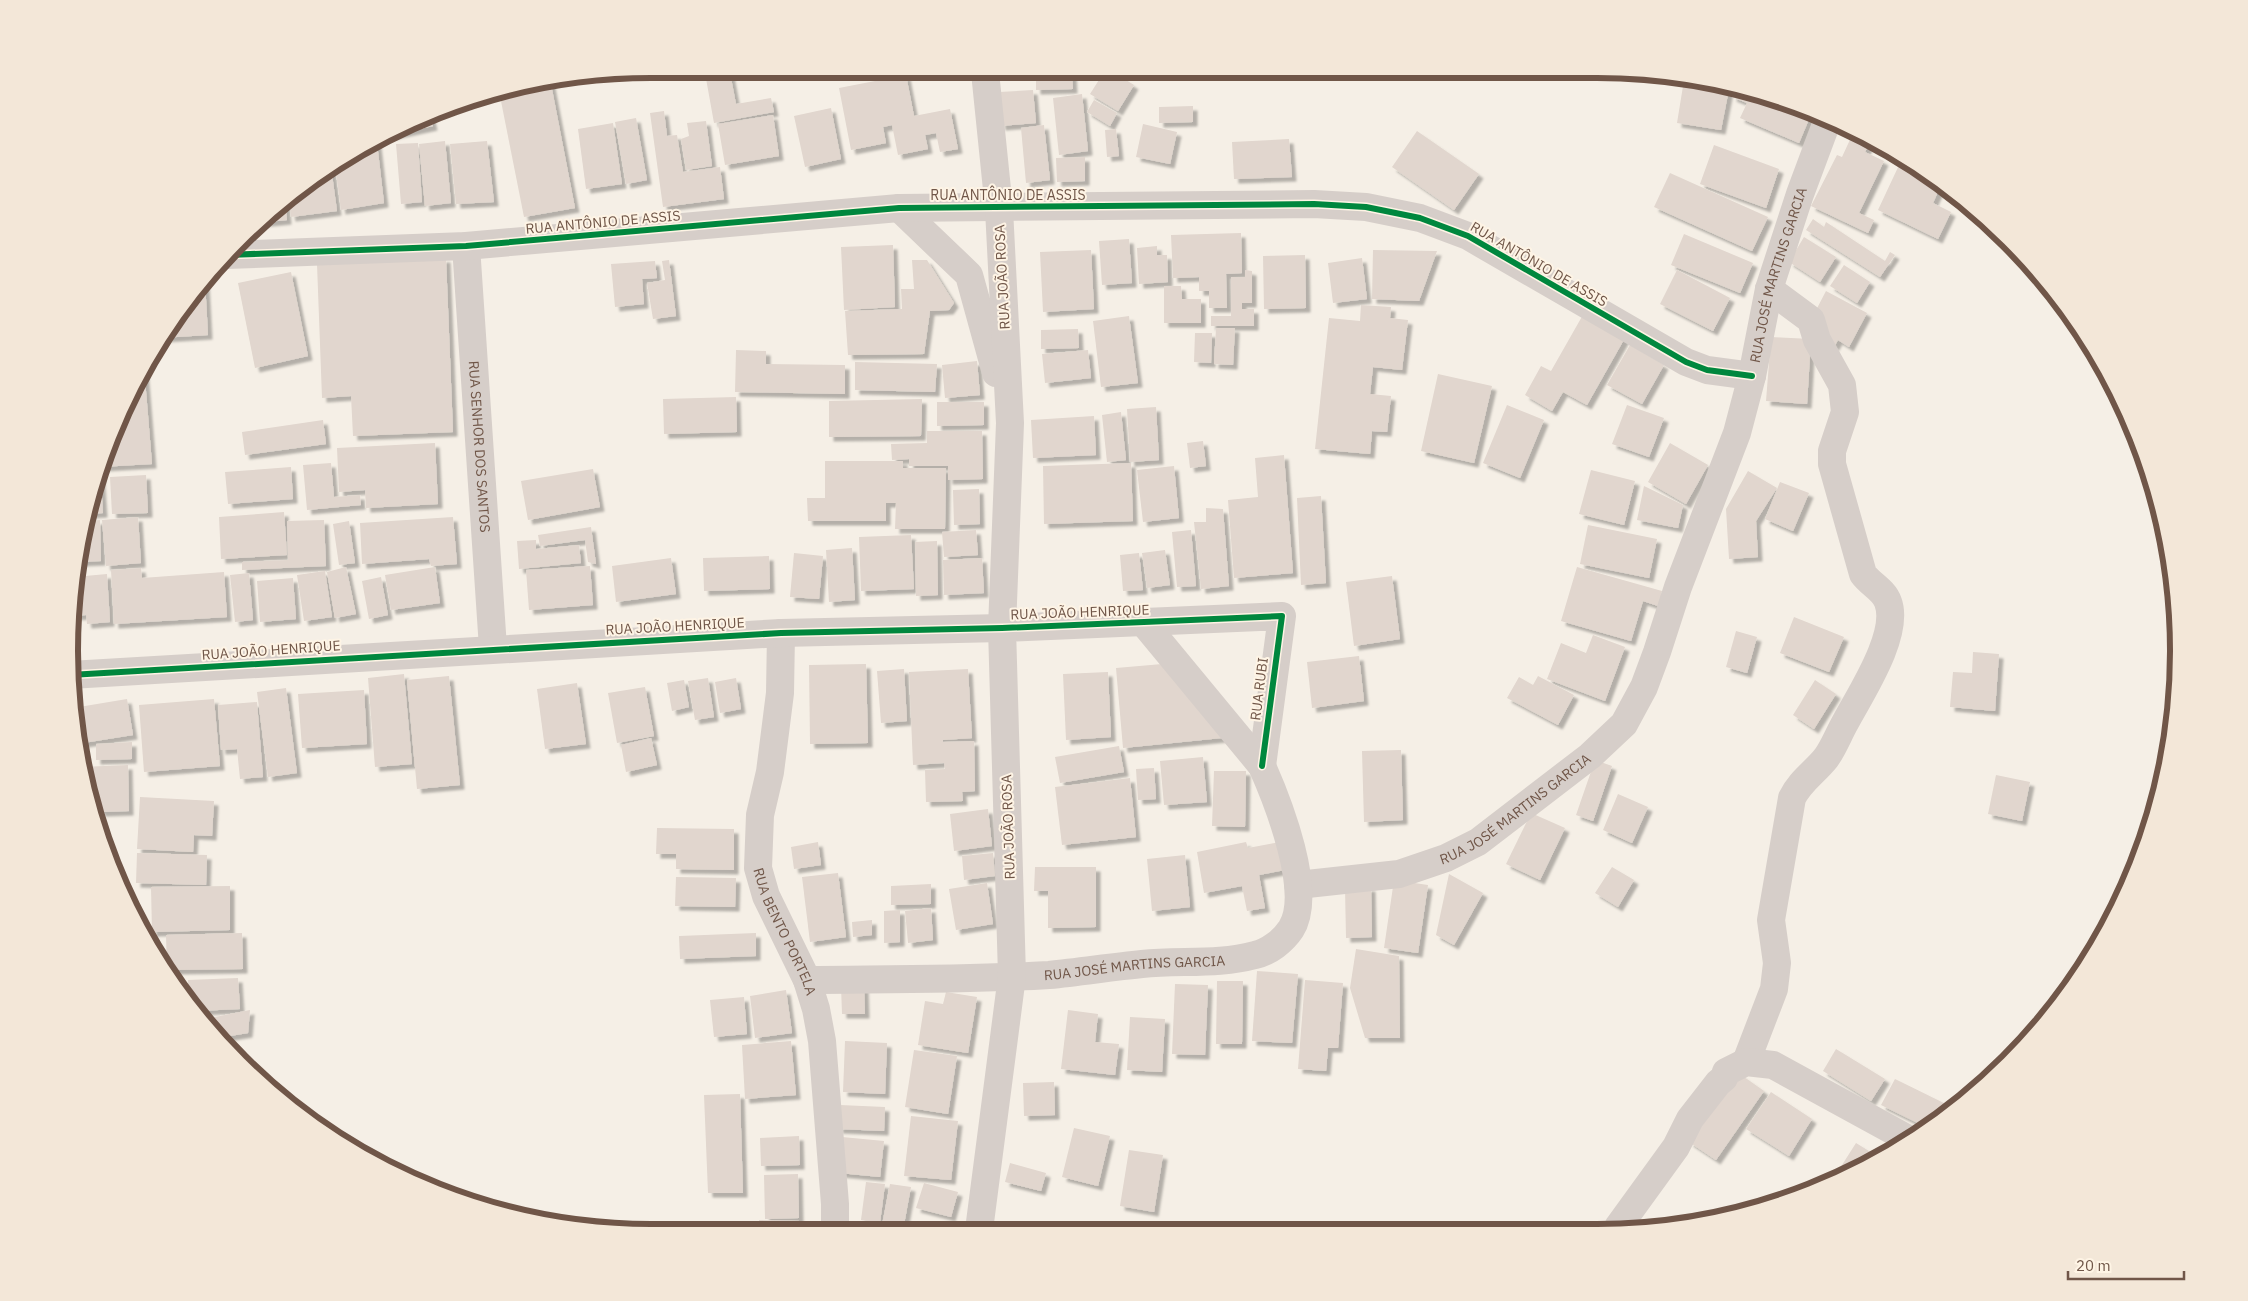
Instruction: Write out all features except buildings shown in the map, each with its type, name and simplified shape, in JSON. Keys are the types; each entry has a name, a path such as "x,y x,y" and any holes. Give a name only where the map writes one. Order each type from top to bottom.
{"street":[{"name":"RUA JOÃO ROSA","path":"980,1224 1012,976 1002,628 1010,423 999,209 986,78"},
{"name":"RUA JOSÉ MARTINS GARCIA","path":"807,980 1050,974 1142,964 1216,962 1258,955 1274,946 1292,928 1298,910 1298,885 1399,874 1446,858 1478,842 1590,756 1624,724 1644,687 1678,587 1737,433 1752,376 1769,289 1800,194 1826,125"},
{"name":"RUA ANTÔNIO DE ASSIS","path":"236,255 466,246 899,208 999,209 1314,204 1366,207 1420,218 1468,236 1678,358 1707,370 1752,376"},
{"name":"RUA JOÃO ROSA","path":"899,208 969,275 1010,423"},
{"name":"RUA SENHOR DOS SANTOS","path":"466,246 493,648"},
{"path":"1746,1062 1774,989 1777,963 1772,920 1792,798 1797,788 1826,758 1876,666 1885,642 1890,618 1890,607 1885,595 1869,582 1863,574 1833,471 1832,451 1845,412 1842,385 1817,340 1811,320 1769,289"},
{"name":"RUA JOÃO HENRIQUE","path":"79,673 493,648 781,633 1002,628 1282,616"},
{"name":"RUA RUBI","path":"1262,766 1282,616"},
{"name":"RUA RUBI","path":"1143,622 1262,766 1273,791 1290,842 1298,885"},
{"name":"RUA BENTO PORTELA","path":"781,633 780,693 770,772 760,815 758,868 769,902 807,980 822,1040 835,1224"},
{"path":"1622,1223 1676,1147 1690,1119 1702,1102 1724,1078 1726,1072 1746,1062 1773,1065 1902,1136"}],"cycle path":[{"path":"236,255 466,246 899,208 1314,204 1366,207 1420,218 1468,236 1686,362 1707,370 1752,376"},
{"path":"79,674 781,633 1002,628 1282,616 1262,766"}]}
